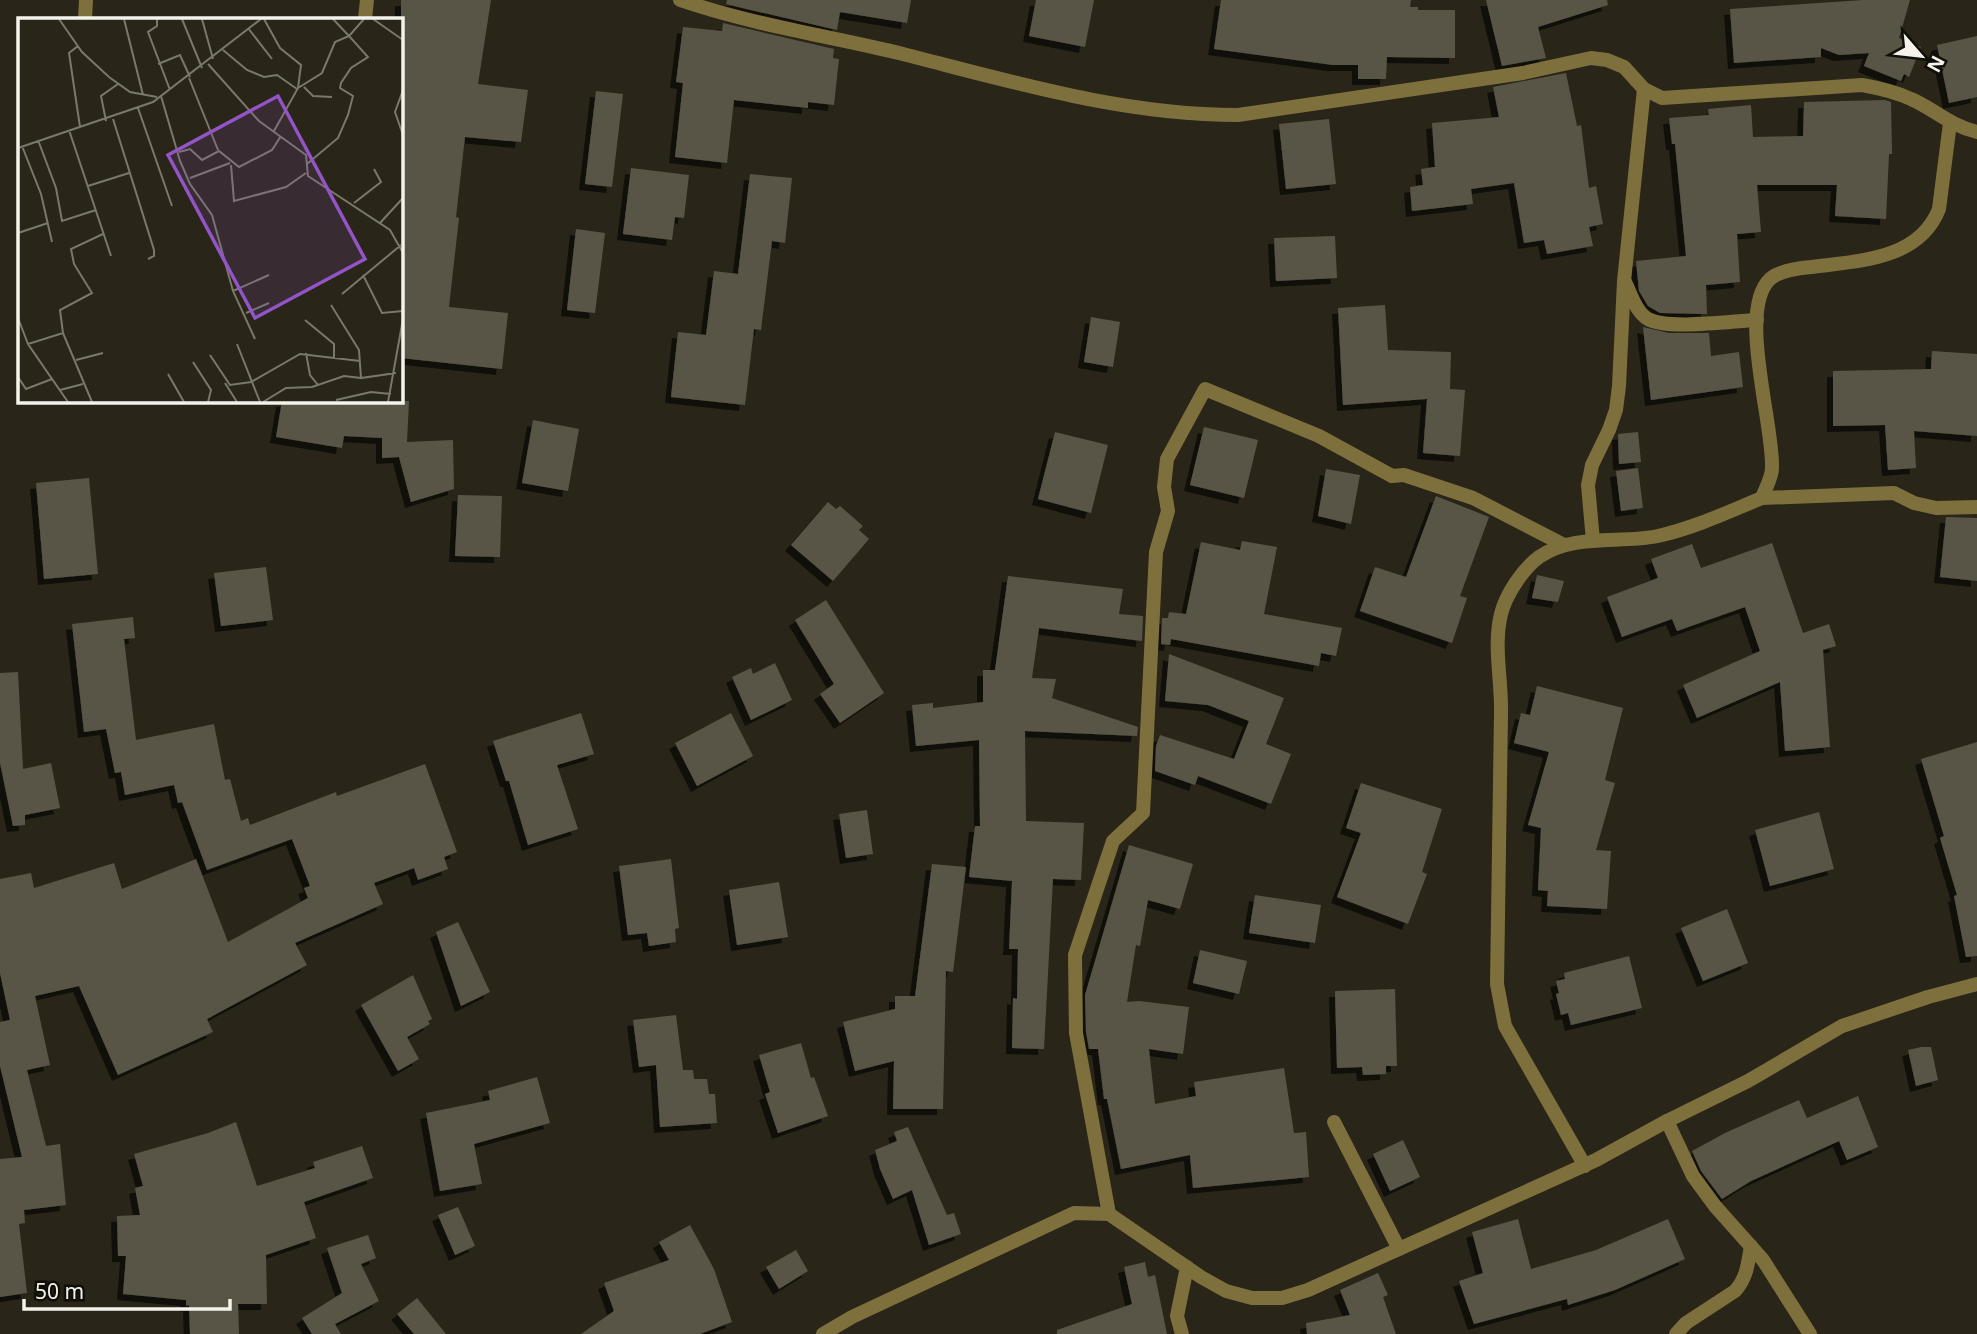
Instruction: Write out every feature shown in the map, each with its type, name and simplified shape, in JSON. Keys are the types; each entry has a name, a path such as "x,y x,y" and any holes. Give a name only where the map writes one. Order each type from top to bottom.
{"street":[{"path":"85,18 86,0"},
{"path":"365,18 367,0"},
{"path":"680,0 722,14 903,54 1034,89 1192,115 1238,115 1522,73 1591,58 1624,67 1644,89 1662,98 1862,85 1913,99 1950,123 1977,132"},
{"path":"1593,541 1588,485 1592,465 1616,410 1624,281 1644,89"},
{"path":"1762,498 1772,469 1756,333 1759,300 1770,279 1796,269 1865,260 1904,248 1924,235 1940,209 1950,123"},
{"path":"1624,281 1636,306 1646,318 1664,325 1757,320"},
{"path":"1109,1214 1076,1033 1075,955 1113,841 1143,813 1156,552 1168,511 1164,486 1167,459 1205,389 1319,436 1392,476 1404,475 1473,498 1564,545"},
{"path":"1585,1166 1505,1026 1497,984 1501,709 1497,643 1502,611 1517,582 1539,557 1564,545 1657,536 1715,519 1762,498 1894,493 1914,503 1936,508 1977,507"},
{"path":"823,1334 852,1317 1074,1213 1109,1214 1226,1291 1252,1298 1282,1298 1308,1290 1585,1166 1748,1081 1842,1026 1928,997 1977,984"},
{"path":"1667,1121 1693,1176 1715,1206 1763,1260 1810,1334"},
{"path":"1334,1122 1399,1249"},
{"path":"1676,1334 1686,1323 1735,1291 1741,1284 1746,1276 1751,1246"},
{"path":"1182,1334 1177,1316 1186,1267"}],"building":[{"path":"401,0 491,0 478,84 528,90 521,142 465,137 456,217 459,218 449,307 508,313 502,369 402,358"},
{"path":"727,0 911,0 907,23 840,12 837,30 726,4"},
{"path":"1036,0 1094,0 1085,47 1029,36"},
{"path":"1221,0 1411,0 1410,7 1418,7 1418,10 1455,10 1455,58 1387,57 1386,79 1358,79 1358,65 1333,65 1214,49"},
{"path":"1486,0 1607,0 1608,5 1538,27 1546,58 1502,66"},
{"path":"1863,0 1910,0 1899,38 1921,47 1909,77 1904,74 1901,81 1864,66 1869,53 1839,55 1821,48 1821,57 1734,63 1730,9"},
{"path":"723,23 834,49 833,58 839,59 834,105 808,102 808,108 734,100 727,163 675,157 683,83 676,82 683,27 722,31"},
{"path":"1977,36 1977,97 1949,103 1937,45"},
{"path":"1566,73 1577,126 1581,125 1589,188 1596,186 1603,224 1589,227 1593,246 1547,254 1544,240 1524,243 1514,183 1471,189 1473,204 1412,211 1410,187 1423,185 1421,169 1435,167 1432,123 1499,117 1493,87"},
{"path":"596,91 623,94 612,187 585,184"},
{"path":"1804,102 1891,102 1892,154 1889,154 1886,219 1835,216 1837,185 1757,185 1761,232 1737,234 1740,282 1706,285 1707,314 1660,313 1648,306 1639,291 1636,261 1686,256 1675,144 1672,144 1669,118 1709,115 1708,109 1751,105 1753,137 1803,136"},
{"path":"1329,119 1336,184 1286,189 1279,124"},
{"path":"631,168 689,175 684,218 675,217 672,240 623,234"},
{"path":"750,174 792,178 785,243 772,241 761,330 754,329 745,405 671,397 678,332 706,335 714,271 738,274"},
{"path":"576,229 605,233 595,313 567,310"},
{"path":"1335,236 1337,278 1276,281 1274,238"},
{"path":"1385,305 1388,350 1451,352 1450,389 1465,390 1460,456 1423,453 1427,399 1343,405 1338,308"},
{"path":"1091,317 1120,322 1113,367 1084,362"},
{"path":"1643,327 1669,333 1709,333 1711,356 1739,352 1743,387 1651,400"},
{"path":"1932,351 1977,354 1977,436 1914,431 1916,468 1888,470 1885,425 1833,426 1833,371 1931,369"},
{"path":"409,401 407,442 453,440 454,489 411,502 399,457 382,458 382,438 344,436 342,448 276,437 282,402"},
{"path":"533,420 579,429 568,491 522,483"},
{"path":"1204,427 1258,440 1244,498 1190,485"},
{"path":"1055,432 1108,445 1091,513 1038,499"},
{"path":"1638,432 1641,462 1619,464 1618,434"},
{"path":"1638,468 1643,508 1621,511 1616,471"},
{"path":"1326,469 1360,475 1351,524 1318,516"},
{"path":"89,478 98,574 44,579 36,483"},
{"path":"458,495 502,496 500,557 455,556"},
{"path":"1436,496 1489,517 1460,596 1467,598 1452,643 1360,611 1375,567 1406,577"},
{"path":"828,502 836,509 840,506 863,526 859,530 869,539 833,581 791,545"},
{"path":"1946,517 1977,518 1977,581 1940,577"},
{"path":"1242,541 1277,547 1264,614 1342,628 1336,656 1321,653 1319,666 1171,639 1170,645 1161,644 1162,618 1168,618 1169,612 1186,614 1201,542 1240,550"},
{"path":"1772,543 1803,633 1829,624 1836,646 1823,650 1830,747 1785,751 1780,682 1697,718 1683,685 1760,651 1745,607 1677,631 1672,619 1622,637 1607,597 1658,578 1651,559 1692,544 1701,568"},
{"path":"266,567 273,620 221,626 214,573"},
{"path":"1537,575 1564,581 1558,602 1532,598"},
{"path":"1008,576 1123,589 1119,614 1143,616 1142,641 1039,628 1032,678 1056,679 1052,698 1138,727 1137,736 1025,731 1026,821 1084,823 1081,880 1053,879 1044,1049 1012,1048 1018,949 1009,949 1012,881 969,877 975,826 980,826 979,740 916,746 912,705 933,703 933,708 983,702 983,670 995,670"},
{"path":"826,600 884,693 840,723 820,694 834,684 795,620"},
{"path":"133,617 135,638 124,639 136,740 214,724 225,780 230,779 241,821 248,818 250,825 336,792 337,796 425,764 457,852 444,857 448,869 418,880 414,868 374,883 383,904 295,943 307,965 207,1019 213,1032 118,1075 79,986 35,996 50,1065 27,1070 46,1146 60,1144 66,1205 24,1210 25,1223 19,1224 27,1293 0,1297 0,1159 22,1157 0,1066 0,1022 10,1020 0,973 0,879 31,873 34,888 114,863 122,889 196,859 228,942 308,898 304,888 310,886 292,839 207,870 182,802 178,803 174,785 125,795 121,772 115,773 106,729 84,732 72,624"},
{"path":"1169,654 1284,698 1266,744 1291,754 1271,804 1198,776 1195,785 1155,771 1156,746 1160,735 1234,759 1249,721 1208,705 1165,701"},
{"path":"775,663 792,700 751,720 732,677 751,668 753,674"},
{"path":"18,672 23,769 51,763 60,808 25,815 25,825 13,826 0,763 0,673"},
{"path":"1537,686 1623,708 1605,780 1615,783 1596,850 1611,851 1607,909 1547,906 1548,891 1538,890 1541,828 1528,825 1549,752 1514,743 1521,713 1530,715"},
{"path":"581,713 594,754 557,765 578,829 528,845 509,781 506,781 493,741"},
{"path":"731,713 753,756 697,786 675,743"},
{"path":"1977,742 1977,956 1966,957 1954,896 1957,895 1940,838 1944,836 1921,759"},
{"path":"1361,783 1442,809 1422,872 1427,874 1408,924 1337,897 1361,833 1346,828"},
{"path":"867,810 873,854 846,858 839,814"},
{"path":"1819,812 1834,869 1770,886 1755,830"},
{"path":"1129,845 1193,864 1180,909 1148,900 1140,946 1136,945 1127,1002 1189,1007 1183,1054 1149,1049 1155,1104 1196,1096 1194,1082 1284,1068 1294,1133 1306,1132 1309,1177 1193,1188 1190,1155 1121,1169 1107,1099 1104,1099 1098,1049 1089,1049 1085,995"},
{"path":"671,859 679,928 675,929 676,942 649,946 647,933 628,935 619,866"},
{"path":"932,864 966,867 953,972 946,971 943,1109 893,1109 894,1061 855,1071 843,1022 895,1009 895,996 915,996"},
{"path":"779,882 788,937 737,945 729,890"},
{"path":"1255,895 1321,905 1315,943 1249,933"},
{"path":"1727,909 1748,963 1703,981 1681,928"},
{"path":"458,922 490,992 461,1006 436,932"},
{"path":"1200,950 1247,961 1239,994 1193,983"},
{"path":"1629,956 1642,1008 1571,1025 1568,1013 1561,1015 1556,981 1565,979 1564,973"},
{"path":"413,975 432,1019 428,1021 430,1024 407,1037 419,1059 398,1071 361,1005"},
{"path":"1395,989 1397,1066 1386,1066 1386,1074 1363,1075 1362,1067 1337,1068 1335,991"},
{"path":"676,1015 683,1070 693,1070 694,1079 707,1079 709,1094 715,1094 717,1123 660,1127 656,1065 639,1067 633,1020"},
{"path":"801,1043 811,1078 814,1077 828,1116 778,1133 765,1094 770,1092 759,1055"},
{"path":"1931,1047 1938,1080 1916,1086 1908,1050"},
{"path":"537,1077 550,1123 474,1144 482,1184 440,1191 426,1113 490,1100 488,1091"},
{"path":"1858,1096 1878,1147 1847,1160 1839,1141 1751,1181 1722,1199 1701,1171 1692,1151 1799,1100 1807,1118"},
{"path":"236,1122 257,1186 315,1168 313,1162 362,1146 373,1178 304,1202 316,1238 266,1255 267,1304 238,1304 239,1334 190,1334 189,1305 186,1306 186,1300 123,1294 126,1256 118,1256 117,1216 140,1215 135,1188 143,1186 134,1154 208,1133"},
{"path":"908,1127 947,1215 954,1213 961,1234 929,1245 912,1190 893,1199 875,1150 897,1141 894,1132"},
{"path":"1403,1140 1420,1177 1390,1191 1373,1154"},
{"path":"458,1207 475,1246 455,1255 438,1215"},
{"path":"1518,1219 1531,1269 1596,1250 1668,1219 1685,1259 1615,1290 1568,1305 1567,1299 1474,1324 1459,1281 1483,1273 1472,1232"},
{"path":"690,1225 714,1269 732,1322 700,1334 581,1334 614,1311 604,1283 669,1260 659,1242"},
{"path":"368,1235 376,1258 361,1264 379,1301 335,1324 341,1334 312,1334 302,1318 342,1293 327,1248"},
{"path":"796,1250 808,1271 779,1289 766,1267"},
{"path":"1145,1262 1148,1277 1155,1275 1167,1334 1057,1334 1057,1330 1132,1304 1124,1267"},
{"path":"1378,1273 1388,1295 1383,1297 1396,1334 1307,1334 1306,1323 1350,1315 1340,1290"},
{"path":"417,1298 446,1334 414,1334 397,1314"}]}
